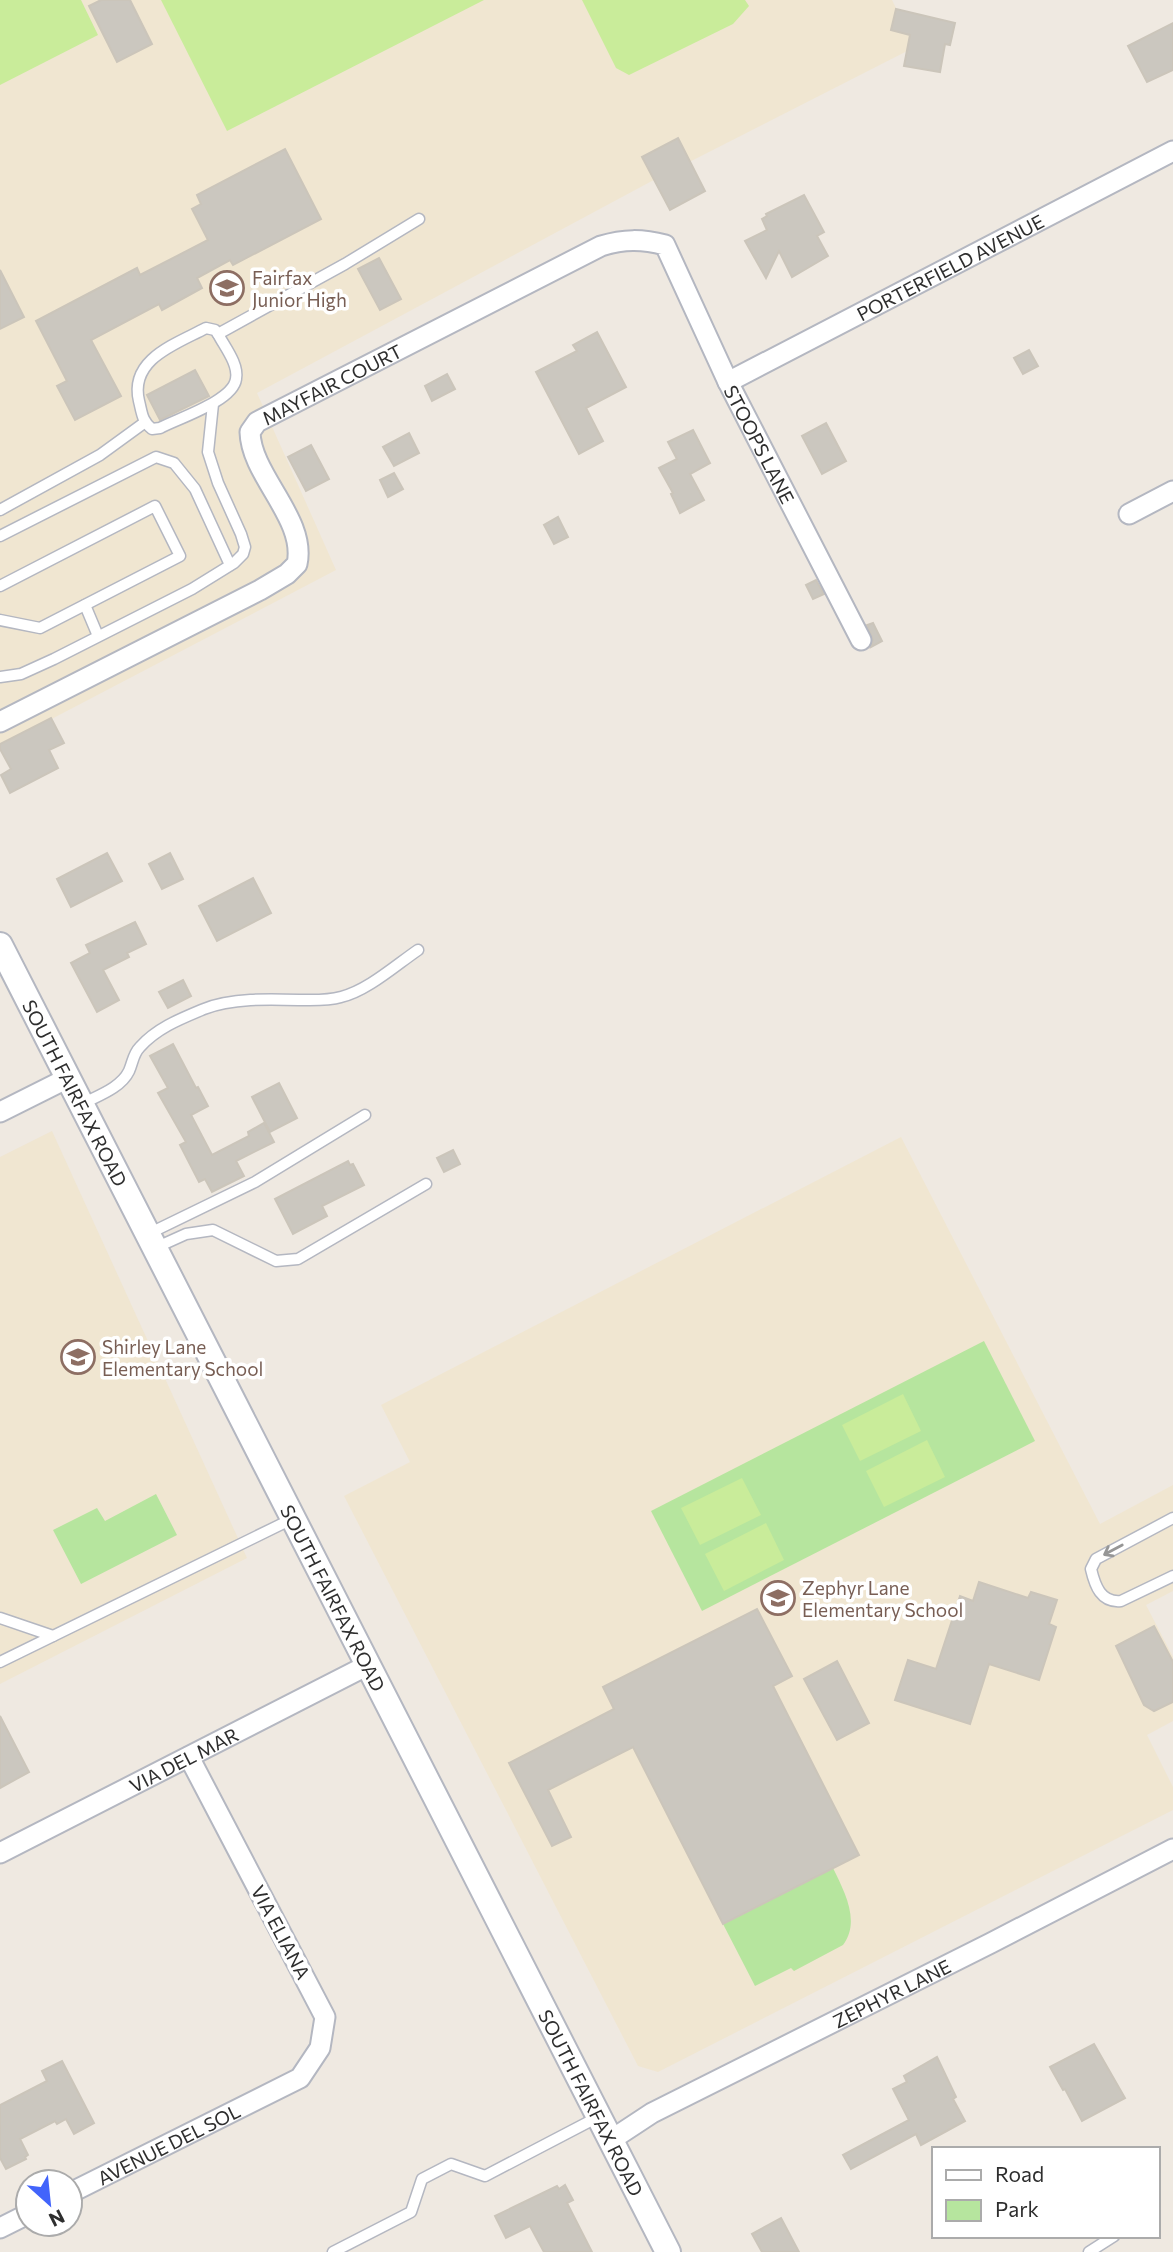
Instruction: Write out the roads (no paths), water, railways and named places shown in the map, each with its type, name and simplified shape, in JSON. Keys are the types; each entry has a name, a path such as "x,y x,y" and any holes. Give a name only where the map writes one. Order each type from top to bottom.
{"street":[{"name":"PORTERFIELD AVENUE","path":"728,382 1173,152"},
{"name":"MAYFAIR COURT","path":"0,722 260,590 287,574 297,564 298,547 292,527 253,450 250,432 257,422 601,246 621,240 645,240 665,245"},
{"name":"STOOPS LANE","path":"665,245 728,382 860,640"},
{"path":"1129,514 1173,491"},
{"name":"SOUTH FAIRFAX ROAD","path":"0,945 668,2252"},
{"path":"0,1112 68,1078"},
{"name":"VIA DEL MAR","path":"0,1853 368,1665"},
{"name":"VIA ELIANA","path":"188,1757 325,2017 320,2048 300,2078 268,2094"},
{"name":"ZEPHYR LANE","path":"611,2140 652,2113 1173,1849"},
{"name":"AVENUE DEL SOL","path":"84,2186 268,2094"}],"lane":[{"path":"218,334 345,264 419,219"},
{"path":"206,328 215,330 235,367 237,378 233,386 213,404 160,428 152,429 144,423 136,388 140,374 160,353 206,328"},
{"path":"0,677 20,674 192,589 243,554 245,547 241,534 218,483 208,452 213,404"},
{"path":"0,510 100,454 144,423"},
{"path":"0,536 156,457 174,463 195,489 230,565"},
{"path":"0,586 155,506 180,556 40,628 0,620"},
{"path":"85,605 98,636"},
{"path":"81,1104 122,1081 129,1071 135,1052 169,1024 208,1007 258,999 324,1000 343,997 360,989 418,950"},
{"path":"151,1241 365,1115"},
{"path":"151,1241 213,1230 276,1261 298,1259 426,1184"},
{"path":"0,1662 293,1518"},
{"path":"1173,1518 1096,1559 1091,1569 1103,1597 1113,1602 1121,1601 1173,1576"},
{"path":"0,1618 53,1636"},
{"path":"333,2252 411,2211 422,2179 451,2164 485,2176 599,2117"},
{"path":"1089,2252 1111,2238"}],"place":[{"name":"Fairfax Junior High","path":"227,288"},
{"name":"Shirley Lane Elementary School","path":"78,1357"},
{"name":"Zephyr Lane Elementary School","path":"778,1598"}]}
